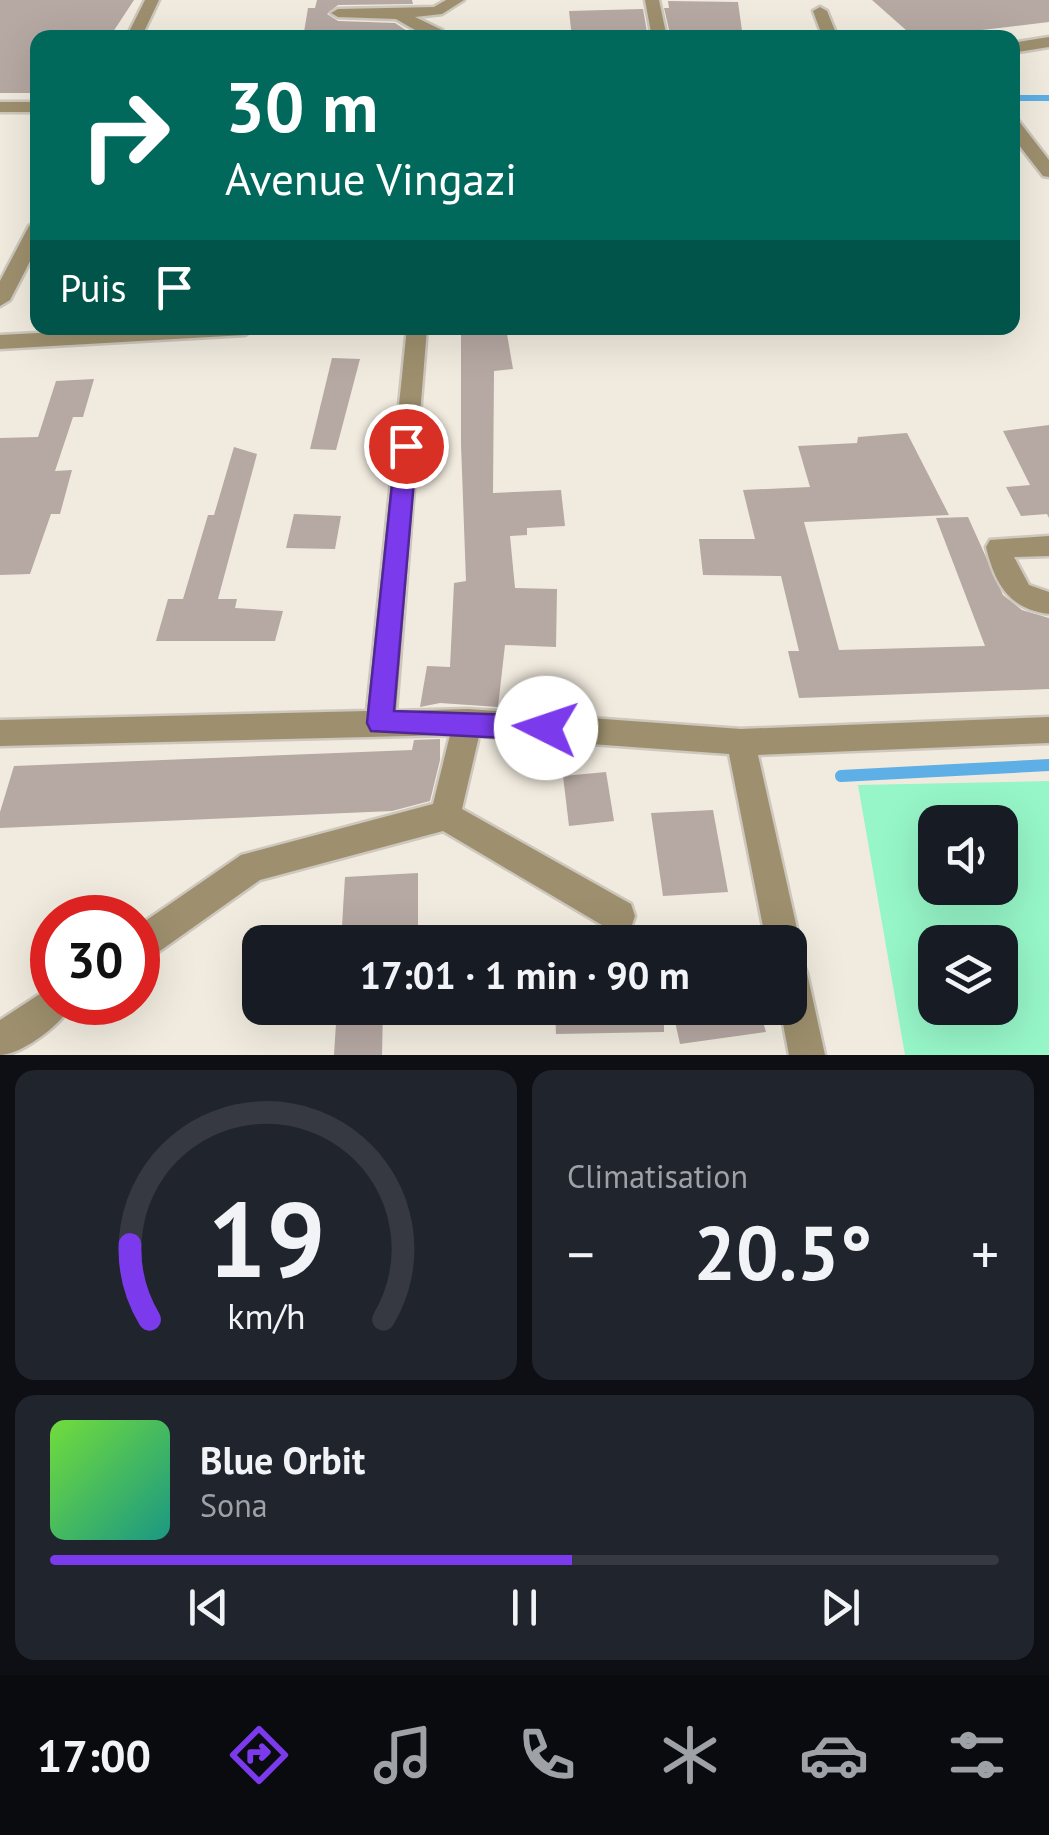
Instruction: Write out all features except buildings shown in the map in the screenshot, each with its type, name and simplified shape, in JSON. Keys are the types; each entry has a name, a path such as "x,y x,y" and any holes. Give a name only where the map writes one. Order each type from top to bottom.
{"street":[{"path":"138,30 152,0"},
{"path":"338,13 437,11 457,0"},
{"path":"652,0 658,30"},
{"path":"820,11 827,30"},
{"path":"399,14 428,30"},
{"path":"1020,47 1049,42"},
{"path":"0,108 30,107"},
{"path":"1020,134 1049,172"},
{"path":"0,300 30,242"},
{"path":"0,342 122,335"},
{"path":"380,723 417,335"},
{"path":"1049,546 999,547 1007,582 1031,602 1049,603"},
{"path":"445,816 468,722"},
{"path":"0,733 468,722 740,742 1049,730"},
{"path":"740,742 780,925"},
{"path":"160,931 252,866 445,816 619,916"},
{"path":"0,1041 30,1020"},
{"path":"801,1025 808,1055"}],"green space":[{"path":"1049,781 1049,1055 905,1055 858,785"}],"waterway":[{"path":"1020,98 1049,98"},
{"path":"841,776 1049,765"}],"route":[{"path":"406,446 380,723 468,722 546,728"}]}
